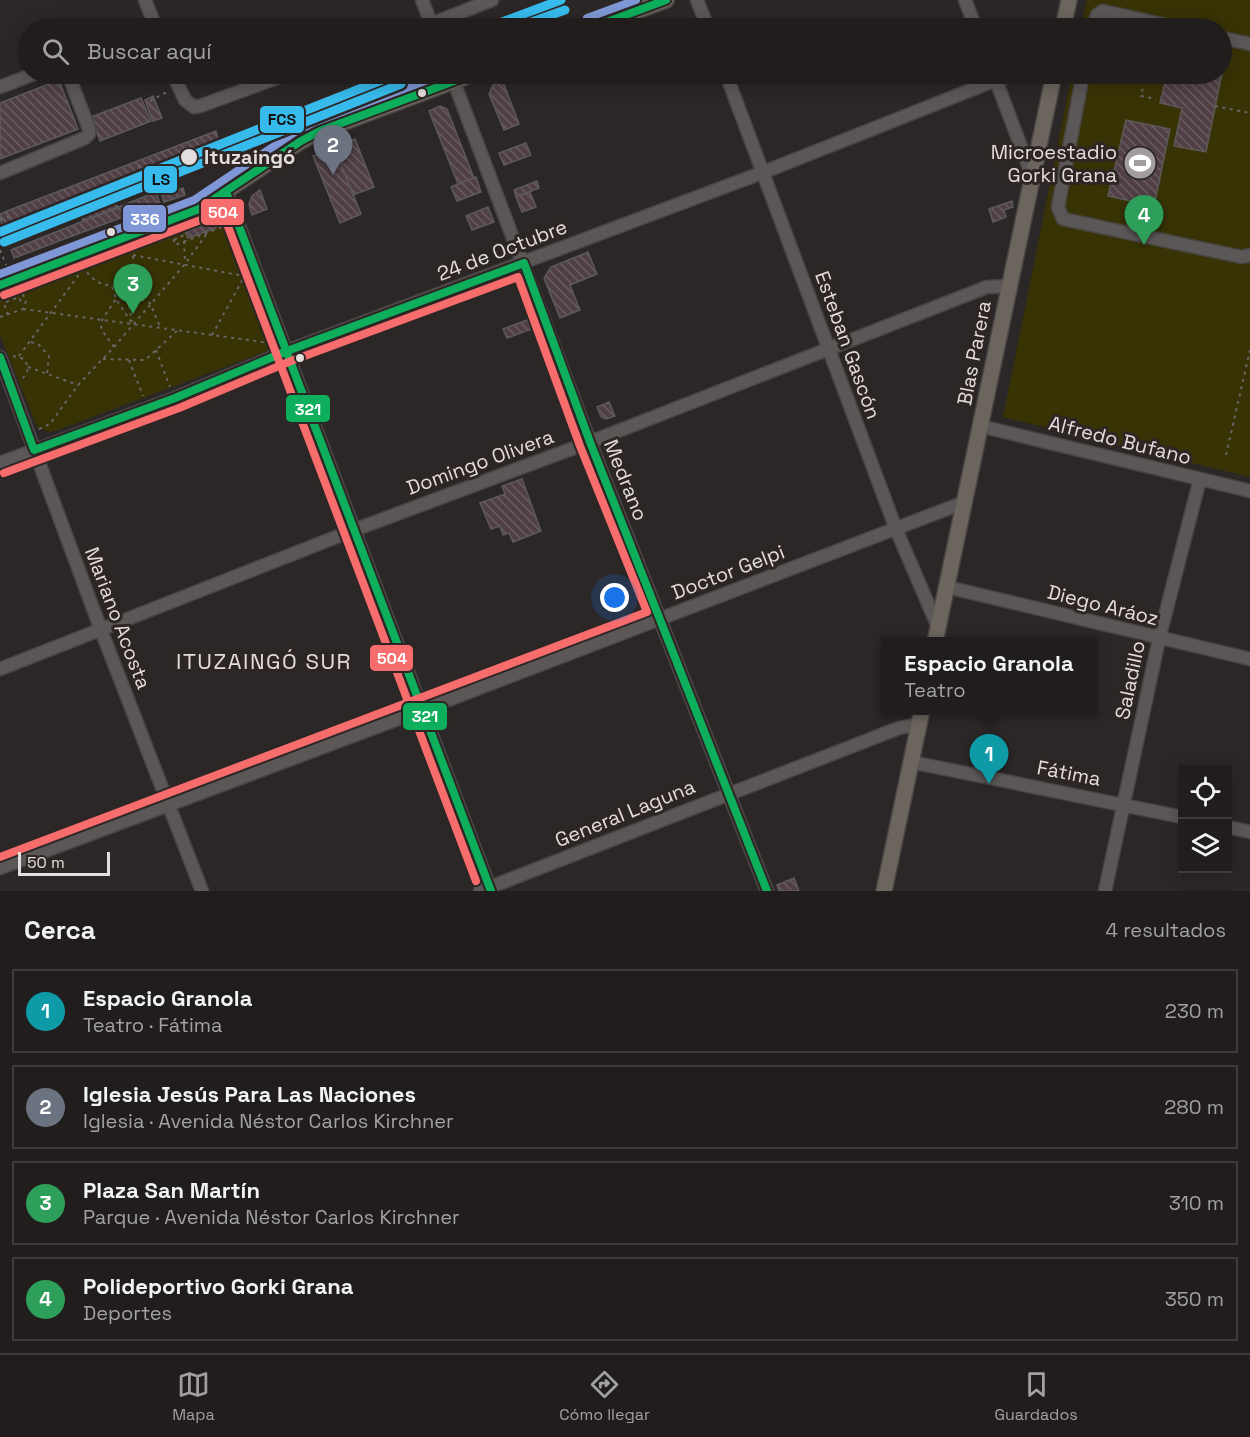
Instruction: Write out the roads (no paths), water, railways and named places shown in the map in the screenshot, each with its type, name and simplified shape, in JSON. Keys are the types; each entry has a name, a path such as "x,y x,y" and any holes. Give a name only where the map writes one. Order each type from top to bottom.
{"main road":[{"path":"618,18 666,0"},
{"path":"1065,18 1069,0"},
{"path":"0,285 82,262 127,237 199,208 320,131 435,84"},
{"name":"Blas Parera","path":"937,634 1052,84"},
{"path":"884,891 920,717"}],"street":[{"path":"145,0 152,18"},
{"path":"422,0 429,18"},
{"path":"440,18 474,0"},
{"path":"444,18 492,0"},
{"path":"697,0 704,18"},
{"path":"965,0 972,18"},
{"path":"1096,18 1103,11 1134,18"},
{"path":"1232,40 1250,44"},
{"path":"0,87 18,80"},
{"path":"0,173 85,138 89,129 72,84"},
{"path":"177,84 185,100 194,107 260,84"},
{"name":"Medrano","path":"455,84 590,442 767,891"},
{"name":"Esteban Gascón","path":"730,84 827,348 937,634"},
{"name":"24 de Octubre","path":"0,463 175,398 286,348 524,263 764,172 978,84"},
{"path":"998,84 1032,176"},
{"path":"1081,84 1058,207 1063,219 1242,257 1250,255"},
{"path":"226,192 422,710 487,890"},
{"name":"Domingo Olivera","path":"0,669 354,530 590,442 987,287 1009,286"},
{"name":"Mariano Acosta","path":"0,358 101,630 202,891"},
{"name":"Alfredo Bufano","path":"980,426 1250,491"},
{"name":"Saladillo","path":"1105,891 1159,639 1200,479"},
{"name":"Doctor Gelpi","path":"0,868 422,710 965,502"},
{"name":"Diego Aráoz","path":"947,587 1250,659"},
{"name":"General Laguna","path":"487,890 899,728 920,717"},
{"name":"Fátima","path":"911,762 1178,816"},
{"path":"1232,828 1250,832"}],"place":[{"name":"Ituzaingó","path":"189,157"},
{"name":"Microestadio Gorki Grana","path":"1140,163"},
{"name":"Iglesia Jesús Para Las Naciones","path":"333,175"},
{"name":"Polideportivo Gorki Grana","path":"1144,245"},
{"name":"Plaza San Martín","path":"133,314"},
{"name":"Espacio Granola","path":"989,784"}],"district":[{"name":"ITUZAINGÓ SUR","path":"264,661"}]}
